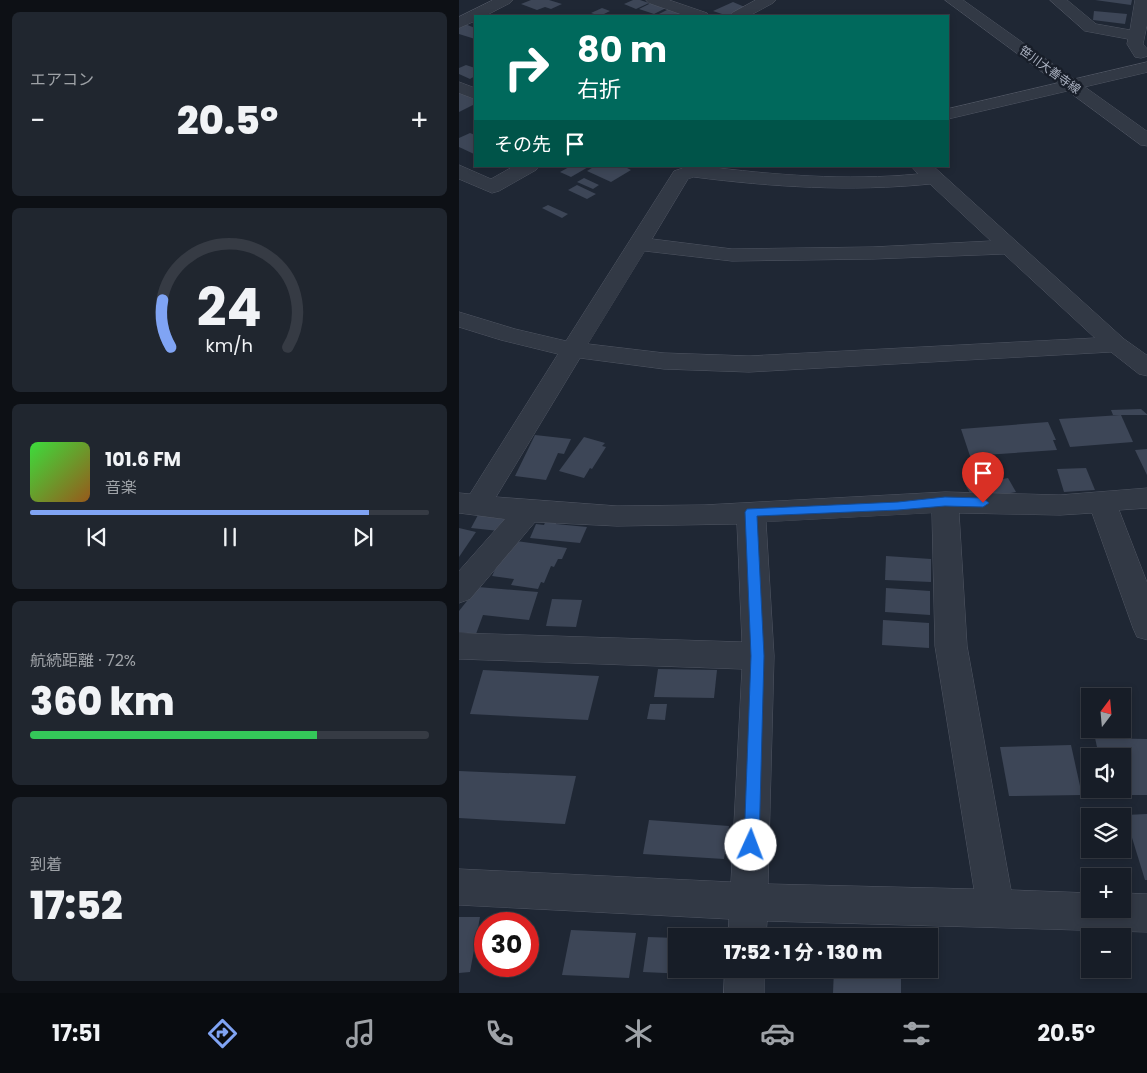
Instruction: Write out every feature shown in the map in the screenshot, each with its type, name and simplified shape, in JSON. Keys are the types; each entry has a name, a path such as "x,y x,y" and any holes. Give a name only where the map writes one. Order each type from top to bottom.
{"street":[{"path":"478,15 505,0"},
{"path":"654,0 698,15"},
{"path":"740,15 768,0"},
{"name":"笹川大善寺線","path":"953,0 1147,141"},
{"path":"1058,0 1091,28 1137,36"},
{"path":"1143,0 1135,44 1147,63"},
{"path":"463,23 474,17"},
{"path":"949,114 1147,67"},
{"path":"459,87 474,94"},
{"path":"459,171 492,187 527,167"},
{"path":"1147,368 1116,344 927,172 895,183 824,184 770,181 693,171 681,175 573,350 468,504 528,511 617,516 704,515 945,502 1059,505 1147,498"},
{"path":"638,244 732,255 873,254 1009,247"},
{"path":"459,319 509,335 573,350 665,361 749,364 1116,344"},
{"path":"945,502 951,646 996,908"},
{"path":"1102,502 1147,628"},
{"path":"459,590 528,511"},
{"path":"749,919 758,656 751,512"},
{"path":"459,646 758,656"},
{"path":"459,887 749,919 996,908 1147,913"},
{"path":"744,993 745,978"}],"building":[{"path":"531,0 549,0 562,4 551,9 545,7 537,10 521,4"},
{"path":"633,0 649,3 636,9 624,4"},
{"path":"1095,0 1132,0 1131,5"},
{"path":"733,2 747,8 730,15 713,11"},
{"path":"651,3 666,8 654,14 639,9"},
{"path":"602,8 610,11 602,15 591,13"},
{"path":"669,9 686,15 657,15"},
{"path":"1094,11 1127,14 1125,24 1093,20"},
{"path":"465,24 474,28 474,39 459,34 459,27"},
{"path":"466,65 474,68 474,77 470,79 459,74 459,68"},
{"path":"459,92 474,99 474,104 459,112"},
{"path":"470,133 474,135 474,154 459,147 459,138"},
{"path":"569,167 588,167 571,177 560,172"},
{"path":"593,167 625,167 631,170 611,182 587,171"},
{"path":"584,178 599,185 593,189 577,182"},
{"path":"577,185 596,194 587,199 568,190"},
{"path":"548,205 568,214 562,218 542,208"},
{"path":"1141,409 1148,415 1113,415 1111,410"},
{"path":"1121,415 1133,442 1070,447 1059,419"},
{"path":"1048,422 1056,440 1053,440 1057,450 970,456 961,429"},
{"path":"535,435 571,439 564,454 558,453 546,480 515,476"},
{"path":"584,437 605,443 602,446 606,447 592,469 590,468 584,478 559,471"},
{"path":"1148,449 1148,477 1135,450"},
{"path":"1086,468 1095,490 1064,492 1057,469"},
{"path":"1008,478 1016,492 974,500 966,486"},
{"path":"478,515 505,519 499,531 471,528"},
{"path":"546,520 557,521 556,524 587,527 580,543 530,538 536,524 544,525"},
{"path":"459,528 476,532 459,557"},
{"path":"509,540 567,548 562,559 558,559 554,567 551,566 544,583 541,582 538,589 511,585 514,579 492,576"},
{"path":"886,556 931,559 931,582 885,580"},
{"path":"478,587 538,592 529,620 483,615 476,634 459,632 459,611"},
{"path":"886,588 930,591 930,615 885,612"},
{"path":"552,599 582,600 576,627 546,626"},
{"path":"883,620 929,623 929,648 882,645"},
{"path":"658,669 717,670 714,698 654,697"},
{"path":"483,670 599,676 588,720 470,714"},
{"path":"650,704 667,704 665,720 647,719"},
{"path":"1095,738 1148,739 1148,795 1131,795 1131,748 1097,748"},
{"path":"1071,745 1081,795 1009,796 1000,747"},
{"path":"459,771 576,776 565,824 459,818"},
{"path":"1148,814 1148,880 1145,880 1131,834 1131,815"},
{"path":"649,820 729,826 724,859 643,854"},
{"path":"459,917 474,917 474,950 470,972 459,973"},
{"path":"571,930 636,933 629,978 562,975"},
{"path":"648,937 668,938 668,973 643,972"},
{"path":"834,978 901,978 901,993 833,993"}],"route":[{"path":"751,845 758,656 751,512 898,506 945,502 983,503"}]}
